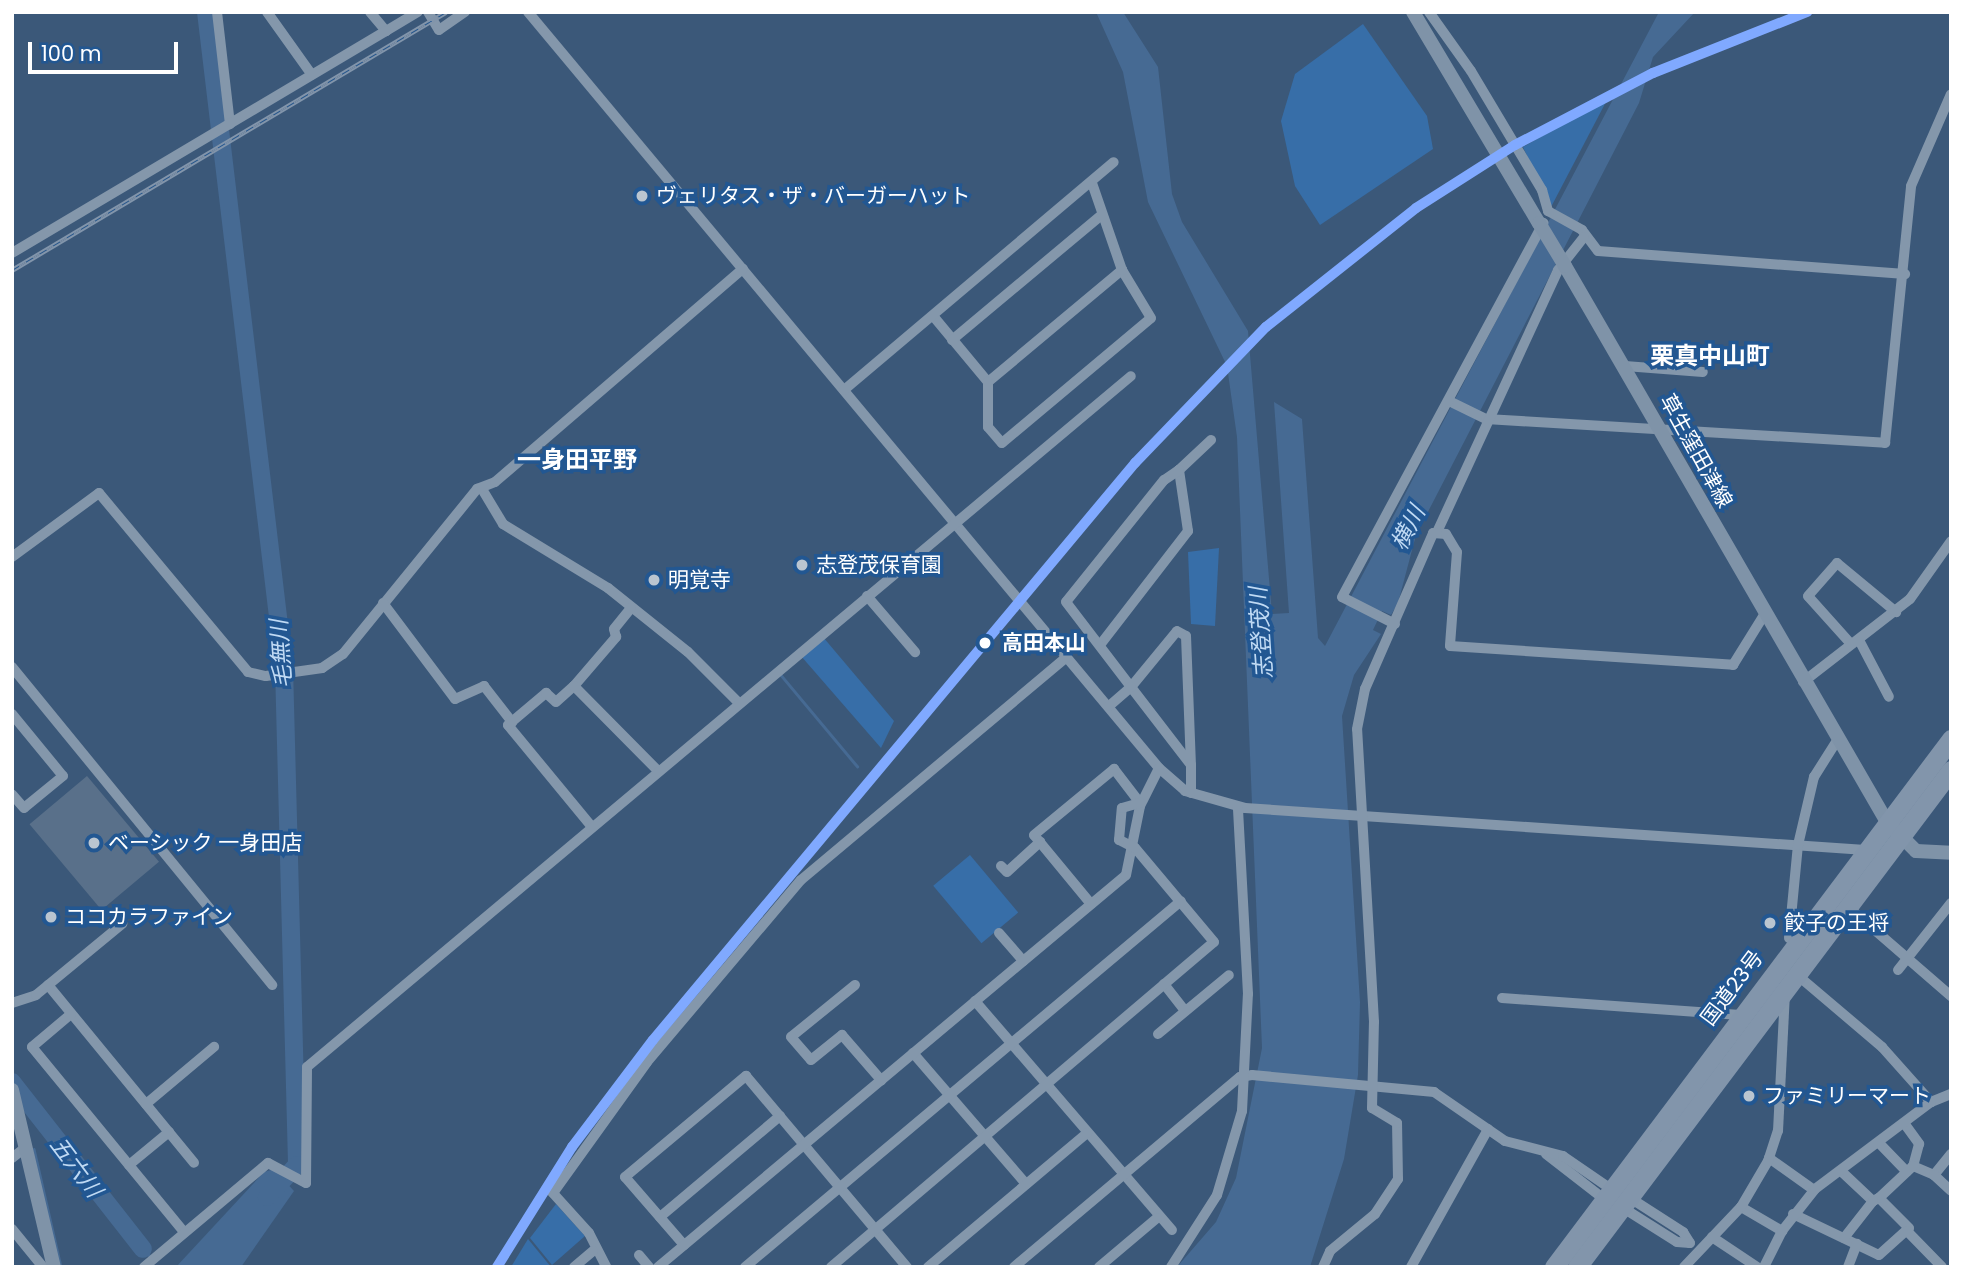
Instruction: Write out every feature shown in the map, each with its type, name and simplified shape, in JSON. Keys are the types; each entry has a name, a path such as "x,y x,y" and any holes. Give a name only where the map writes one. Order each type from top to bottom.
{"highway":[{"name":"国道23号","path":"1577,1267 1616,1198 1740,1016 1951,740"},
{"name":"国道23号","path":"1554,1267 1616,1198 1791,980 1951,770"}],"main road":[{"name":"草生窪田津線","path":"1413,12 1501,159 1546,216 1565,266 1661,428 1836,742 1899,838"},
{"path":"1899,838 1916,851 1951,853"},
{"path":"12,1090 54,1267"}],"street":[{"path":"217,12 230,124"},
{"path":"267,12 312,75"},
{"path":"370,12 386,31"},
{"path":"12,253 418,12"},
{"path":"428,12 439,30 465,12"},
{"path":"528,12 1159,768 1191,793 1242,807 1866,850"},
{"path":"1395,624 1342,597 1450,401 1546,216 1542,190 1471,71 1429,12"},
{"path":"1450,401 1486,419 1885,443 1905,274 1911,186 1951,94"},
{"path":"845,390 1114,162"},
{"path":"934,317 988,382 988,427 1002,443 1151,318 1122,270 1099,217 1092,183"},
{"path":"1546,216 1583,233 1611,255 1905,274"},
{"path":"952,340 1099,217"},
{"path":"1323,1267 1330,1251 1375,1214 1398,1179 1397,1123 1371,1108 1359,816 1359,707 1395,624 1420,555 1438,530 1486,419 1558,270 1583,233"},
{"path":"12,557 99,493 243,667 266,676 310,672 343,654 383,603 482,489 743,269"},
{"path":"988,382 1122,270"},
{"path":"1625,366 1703,372"},
{"path":"144,1266 263,1166 282,1165 298,1181 306,1183 309,1177 307,1067 1130,376"},
{"path":"1191,765 1066,602 1164,480 1179,470 1211,440"},
{"path":"1100,645 1188,531 1179,470"},
{"path":"482,489 503,524 571,561 688,652 738,703"},
{"path":"1438,530 1457,552 1450,646 1733,665 1764,615"},
{"path":"1803,682 1896,612 1951,541"},
{"path":"1889,697 1855,642 1808,596 1837,563 1896,612"},
{"path":"867,596 915,652"},
{"path":"383,603 455,699 484,686 512,722"},
{"path":"592,827 508,725 546,693 556,702 574,686 616,637 614,629 631,608"},
{"path":"1109,706 1131,687 1177,631 1186,636 1191,793"},
{"path":"606,1267 593,1251 589,1233 553,1193 647,1062 801,880 1067,657"},
{"path":"12,667 272,985"},
{"path":"574,686 658,771"},
{"path":"12,714 63,776 24,808 12,794"},
{"path":"1789,938 1798,845 1814,777 1836,742"},
{"path":"658,1267 1126,874 1135,848 1140,803 1159,768"},
{"path":"1091,904 1034,835 1114,769 1140,803"},
{"path":"831,1267 1214,942 1135,848 1122,845 1116,823 1127,803 1140,803"},
{"path":"1171,1267 1217,1195 1249,1075 1242,807"},
{"path":"1001,866 1007,872 1017,871 1040,842"},
{"path":"745,1267 1181,901"},
{"path":"1898,970 1951,903"},
{"path":"1847,906 1909,956 1951,996"},
{"path":"12,1003 48,985 122,924"},
{"path":"999,933 1023,961"},
{"path":"1158,1034 1229,975"},
{"path":"1791,980 1882,1047 1931,1102"},
{"path":"1684,1267 1694,1247 1712,1237 1741,1207 1769,1158 1777,1132 1791,980"},
{"path":"1164,984 1185,1011"},
{"path":"48,985 194,1163"},
{"path":"855,985 791,1037 811,1060 842,1035 881,1080"},
{"path":"1502,998 1740,1016"},
{"path":"975,1001 1157,1218 1172,1230"},
{"path":"71,1014 32,1047 184,1232"},
{"path":"146,1104 214,1047"},
{"path":"913,1053 1026,1184"},
{"path":"1014,1267 1122,1176 1249,1075 1434,1092 1488,1129 1546,1154 1616,1198 1683,1232 1694,1247"},
{"path":"684,1245 625,1177 746,1076 907,1267"},
{"path":"1712,1237 1765,1266 1793,1214 1814,1190 1931,1102 1950,1097"},
{"path":"660,1217 780,1116"},
{"path":"1844,1238 1876,1199 1910,1169 1919,1144 1904,1123"},
{"path":"1411,1267 1488,1129"},
{"path":"130,1165 169,1132"},
{"path":"928,1267 1087,1133"},
{"path":"1879,1143 1910,1169 1934,1175 1951,1191"},
{"path":"12,1158 26,1147"},
{"path":"1934,1175 1951,1154"},
{"path":"1769,1158 1814,1190"},
{"path":"1841,1171 1876,1199 1942,1267"},
{"path":"1741,1207 1783,1231"},
{"path":"1793,1214 1879,1255 1906,1231"},
{"path":"1099,1267 1157,1218"},
{"path":"12,1229 43,1267"},
{"path":"1848,1267 1857,1244"},
{"path":"574,1267 593,1251"},
{"path":"639,1255 649,1267"}],"shaded area":[{"path":"1363,24 1427,116 1433,149 1320,225 1295,186 1281,121 1295,74"},
{"path":"1608,98 1551,207 1523,147"},
{"path":"1219,548 1215,626 1191,624 1188,552"},
{"path":"823,637 894,721 881,748 801,656"},
{"path":"970,855 1018,912 981,943 933,886"},
{"path":"556,1204 585,1236 552,1265 530,1238"},
{"path":"528,1239 551,1267 511,1267"}],"water":[{"path":"1096,12 1123,12 1158,67 1172,194 1182,222 1248,331 1272,614 1289,613 1274,402 1302,419 1318,638 1325,646 1659,12 1695,12 1653,57 1639,103 1416,535 1398,603 1391,615 1382,611 1373,630 1381,634 1354,675 1342,716 1360,1002 1358,1075 1344,1159 1310,1267 1177,1267 1216,1222 1236,1178 1262,1048 1237,437 1227,366 1148,202 1123,72"},
{"path":"274,1169 294,1191 241,1267 176,1267 264,1172"}],"building":[{"name":"ベーシック 一身田店","path":"87,776 159,862 102,910 30,824"}],"waterway":[{"name":"毛無川","path":"206,12 284,667 297,1165 267,1197"},
{"path":"781,675 857,766"},
{"name":"五六川","path":"12,1082 143,1249"},
{"path":"34,1149 61,1267"},
{"path":"143,1249 150,1256"}],"railway":[{"path":"12,270 446,12"}],"transit line":[{"path":"497,1267 572,1147 653,1040 1135,463 1266,327 1416,208 1515,145 1653,73 1807,12"}],"place":[{"name":"ヴェリタス・ザ・バーガーハット","path":"642,196"},
{"name":"志登茂保育園","path":"802,565"},
{"name":"明覚寺","path":"654,580"},
{"name":"高田本山","path":"985,643"},
{"name":"ベーシック 一身田店","path":"94,843"},
{"name":"ココカラファイン","path":"51,917"},
{"name":"餃子の王将","path":"1770,923"},
{"name":"ファミリーマート","path":"1749,1096"}],"district":[{"name":"栗真中山町","path":"1710,356"},
{"name":"一身田平野","path":"577,460"}],"water label":[{"name":"横川","path":"1408,528"},
{"name":"志登茂川","path":"1261,633"}]}
